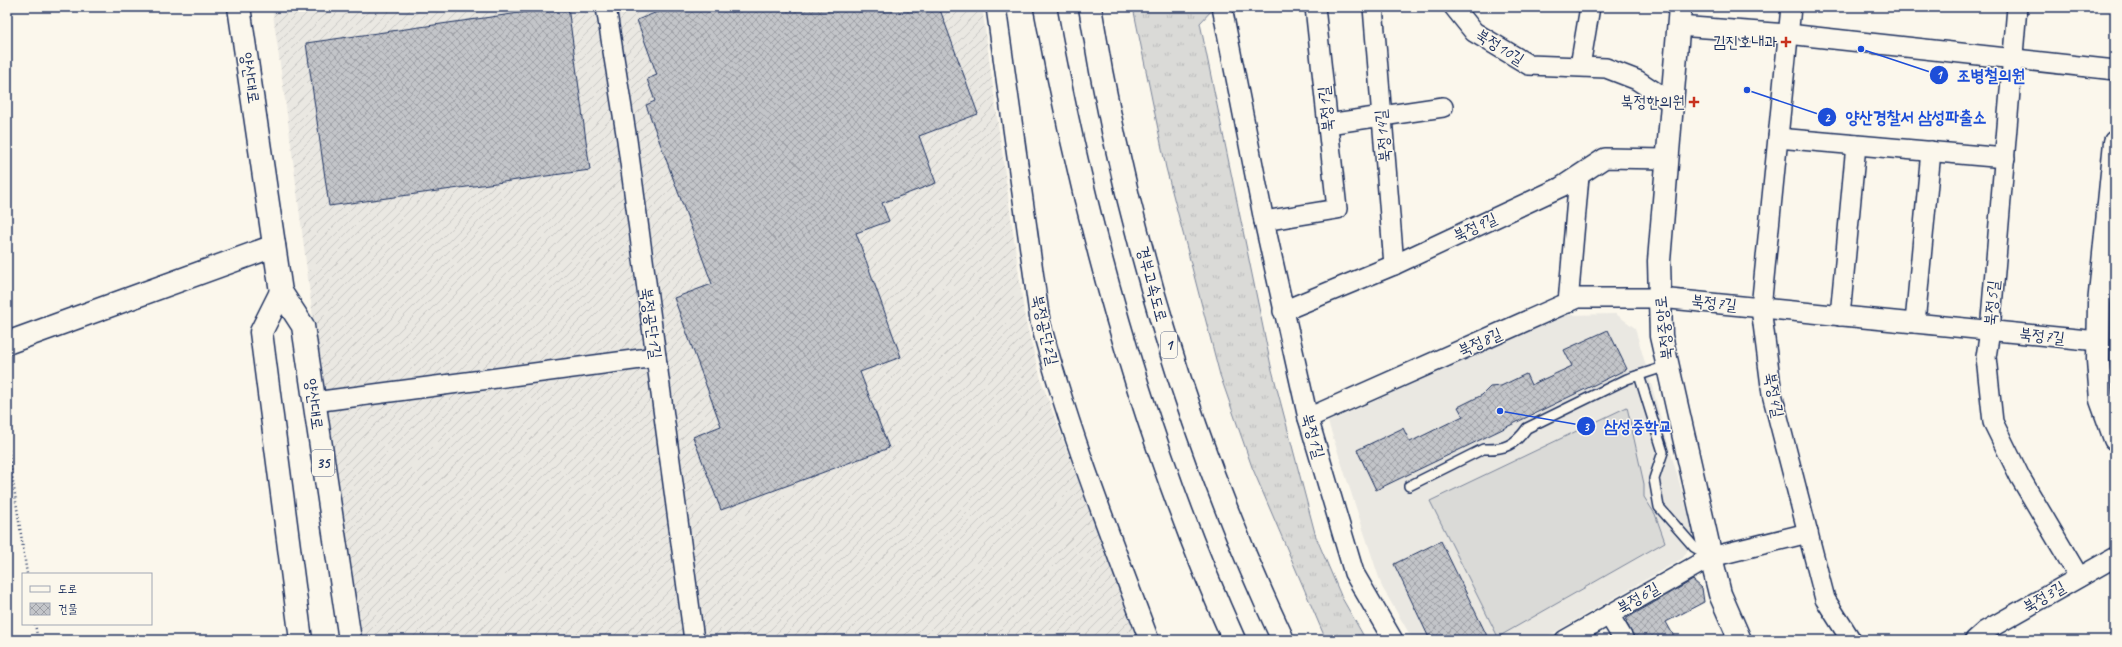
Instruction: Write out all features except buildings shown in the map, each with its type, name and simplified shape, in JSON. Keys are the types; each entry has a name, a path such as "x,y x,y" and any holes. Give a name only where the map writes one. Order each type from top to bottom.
{"main road":[{"name":"양산대로","path":"239,7 281,292 303,326 350,640"},
{"path":"1045,7 1051,42 1093,232 1123,344 1142,403 1186,524 1234,640"},
{"name":"경부고속도로","path":"1090,7 1094,37 1131,205 1158,311 1188,403 1225,504 1283,640"},
{"name":"북정중앙로","path":"1679,16 1659,261 1661,336 1710,556 1720,594 1740,640"},
{"path":"2115,142 2099,304 2098,341 2101,400 2115,438"},
{"path":"7,343 274,246"},
{"path":"281,292 261,332 300,640"}],"street":[{"name":"북정공단1길","path":"606,7 627,140 694,640"},
{"name":"북정공단2길","path":"996,7 1040,321 1053,369 1082,457 1149,640"},
{"name":"북정1길","path":"1222,7 1264,221 1308,418 1354,573 1393,640"},
{"name":"북정1길","path":"1264,221 1337,209 1314,7"},
{"name":"북정14길","path":"1373,7 1394,266"},
{"name":"북정10길","path":"1454,7 1474,32 1529,65 1606,68 1636,80 1672,103"},
{"path":"1580,66 1590,7"},
{"name":"북정4길","path":"1791,7 1762,308 1772,394 1825,599 1851,640"},
{"name":"북정5길","path":"2017,7 1990,330 1986,357 1993,422 2020,477 2079,577"},
{"path":"1679,16 1788,34 2115,70"},
{"path":"1328,124 1443,107"},
{"path":"1778,138 2005,158"},
{"path":"1840,316 1856,145"},
{"path":"1915,323 1932,151"},
{"name":"북정9길","path":"1283,311 1394,266 1561,187 1606,158 1667,159"},
{"path":"1568,303 1579,176"},
{"name":"북정8길","path":"1308,418 1578,298 1660,298"},
{"name":"북정7길","path":"1660,298 2098,341"},
{"path":"314,402 656,357"},
{"name":"북정6길","path":"1565,640 1710,556 1808,533"},
{"name":"북정3길","path":"1975,640 1985,631 2115,557"},
{"path":"1609,615 1624,640"}],"lane":[{"path":"1409,486 1483,449 1496,450 1509,447 1520,438 1527,428 1627,379 1667,366"},
{"path":"1639,375 1663,452 1654,479 1659,507 1694,547 1710,556"}],"path":[{"path":"7,442 27,573"},
{"path":"35,625 38,640"}],"shaded area":[{"path":"272,7 982,7 1025,319 1042,383 1137,640 358,640 344,562 288,121"},
{"path":"1616,314 1635,328 1695,537 1683,558 1541,640 1413,640 1382,587 1328,422 1565,315"}],"green space":[{"path":"1133,7 1213,7 1213,9 1200,23 1271,366 1316,537 1342,598 1366,640 1326,640 1252,467 1220,375 1166,168"},
{"path":"1627,407 1644,484 1644,497 1655,514 1665,542 1498,637 1430,501"}],"place":[{"name":"김진호내과","path":"1786,42"},
{"name":"조병철의원","path":"1861,49"},
{"name":"양산경찰서 삼성파출소","path":"1747,90"},
{"name":"북정한의원","path":"1694,102"},
{"name":"삼성중학교","path":"1500,411"}]}
